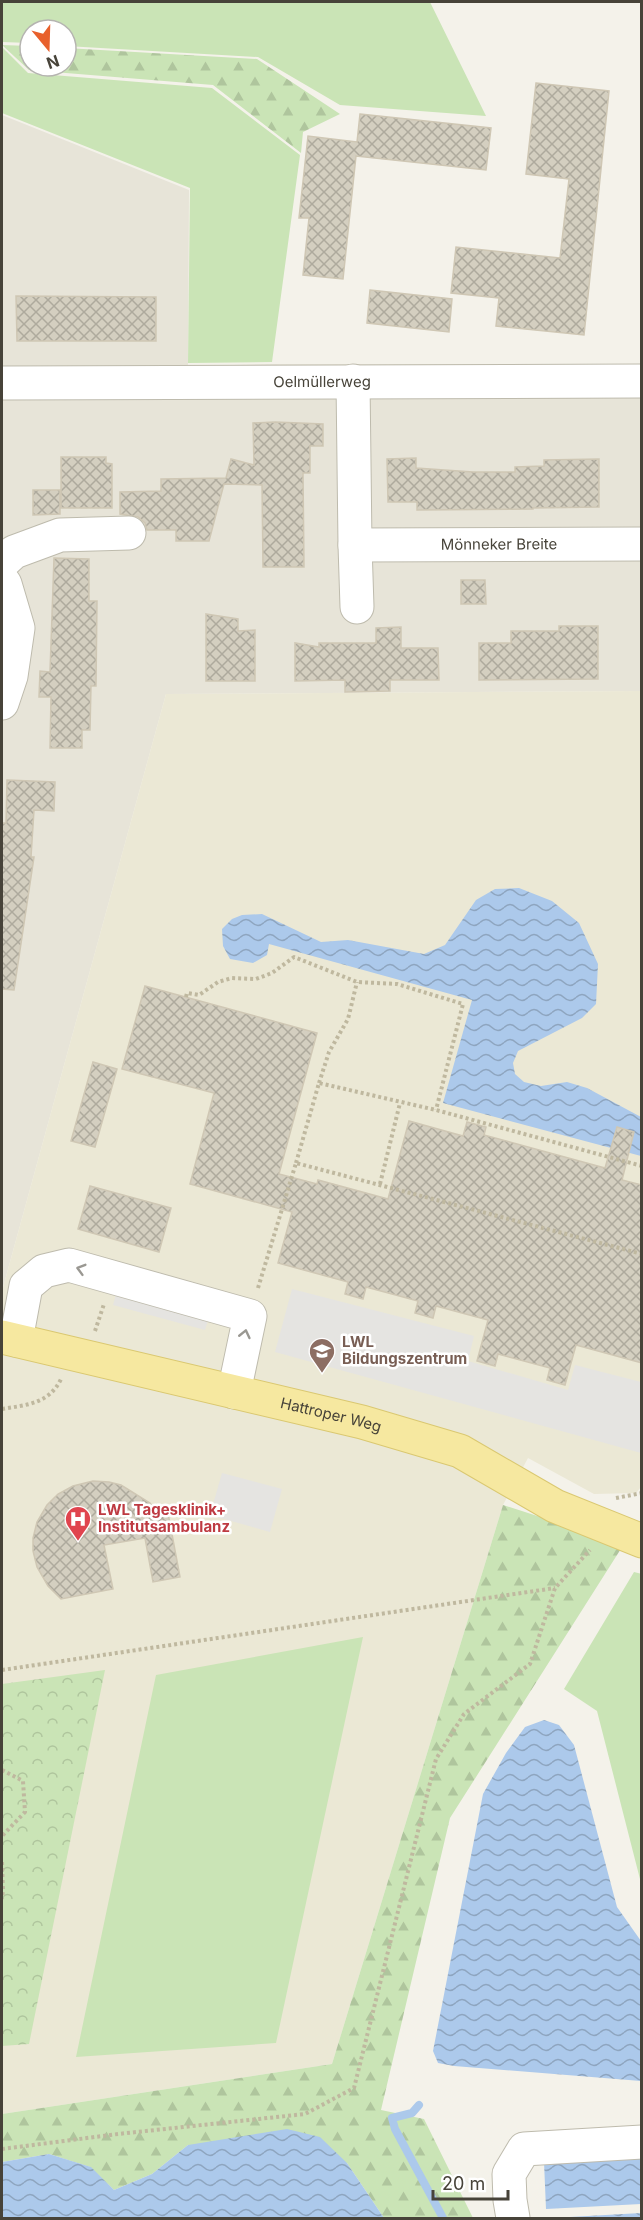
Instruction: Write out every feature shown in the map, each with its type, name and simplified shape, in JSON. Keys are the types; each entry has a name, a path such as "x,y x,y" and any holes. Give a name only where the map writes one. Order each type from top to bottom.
{"main road":[{"name":"Hattroper Weg","path":"9,1338 362,1422 460,1451 555,1506 642,1541"}],"street":[{"path":"353,381 357,607"},
{"name":"Oelmüllerweg","path":"2,383 642,381"},
{"path":"2,563 14,552 60,535 129,533"},
{"name":"Mönneker Breite","path":"356,545 642,544"},
{"path":"2,580 18,628 11,676 2,703"},
{"path":"9,1338 26,1286 44,1271 69,1265 250,1316 234,1392"},
{"path":"513,2218 509,2174 524,2149 642,2142"}],"path":[{"path":"186,997 187,993 199,995 218,982 232,978 256,979 272,973 294,957 357,982 397,984 464,1004 436,1110"},
{"path":"250,1316 319,1083 329,1052 348,1019 357,982"},
{"path":"319,1083 436,1110 642,1166"},
{"path":"380,1184 400,1103"},
{"path":"296,1163 642,1254"},
{"path":"2,2149 305,2114 354,2088 436,1759 464,1714 530,1664 555,1588 611,1528"},
{"path":"2,1670 555,1588"},
{"path":"2,1770 23,1782 25,1812 2,1836"},
{"path":"2,1862 2,1899"}],"shaded area":[{"path":"2,115 189,190 188,366 642,364 641,691 166,694 2,1291"},
{"name":"LWL Bildungszentrum","path":"641,691 641,1487 636,1493 594,1494 528,1458 503,1505 332,2064 2,2114 2,1291 166,694"},
{"path":"120,1280 213,1305 205,1330 113,1305"},
{"path":"292,1289 474,1336 468,1361 568,1390 575,1365 641,1382 641,1453 275,1352"},
{"path":"222,1473 282,1489 270,1532 210,1515"}],"green space":[{"path":"2,2 430,2 486,116 340,105 258,57 78,47 78,18 18,18 18,43 2,42"},
{"path":"2,45 18,46 18,60"},
{"path":"2,47 18,63 18,78 78,77 212,88 300,155 272,362 188,363 190,188 2,113"},
{"path":"78,49 257,59 340,114 303,132 301,153 213,85 78,74"},
{"path":"503,1505 624,1544 450,1818 381,2110 424,2119 473,2218 384,2218 347,2163 188,2145 152,2174 114,2190 90,2167 49,2154 2,2162 2,2114 332,2064"},
{"path":"634,1572 642,1574 641,1883 597,1711 564,1689"},
{"path":"363,1637 276,2043 76,2057 156,1675"},
{"path":"105,1670 29,2044 2,2046 2,1684"}],"water":[{"path":"519,888 552,901 579,923 598,964 596,1004 582,1018 518,1051 513,1063 515,1074 524,1082 541,1086 567,1082 587,1088 641,1117 641,1156 443,1103 472,1000 269,944 267,955 253,963 230,959 223,946 222,929 232,919 242,915 262,914 321,942 348,940 424,954 445,945 476,900 495,889"},
{"path":"544,1720 559,1725 574,1745 617,1907 641,1941 641,2081 454,2066 438,2063 433,2051 483,1794 506,1753 525,1727"},
{"path":"287,2129 320,2137 347,2163 384,2218 2,2218 2,2162 49,2154 91,2167 114,2190 152,2174 188,2145"},
{"path":"641,2156 641,2204 546,2209 544,2162"},
{"path":"641,2213 641,2218 552,2218"}],"building":[{"path":"536,83 609,91 584,335 496,326 499,298 451,293 456,247 560,258 569,179 526,174"},
{"path":"360,114 491,128 486,170 356,156 343,279 303,275 309,218 299,218 308,136 357,142"},
{"path":"370,290 452,299 449,332 367,323"},
{"path":"16,296 156,297 156,341 17,341"},
{"path":"253,423 323,424 323,446 310,446 310,473 303,473 304,567 263,567 262,485 224,484 209,541 176,541 176,530 147,530 145,523 138,517 120,514 120,492 161,491 161,479 226,478 231,459 254,465"},
{"path":"61,457 106,457 106,463 112,464 112,508 61,508"},
{"path":"416,458 416,468 473,472 515,472 515,467 544,466 544,460 599,459 599,507 417,510 417,502 388,502 387,459"},
{"path":"33,490 60,490 60,514 33,515"},
{"path":"54,558 89,559 89,601 97,601 96,686 91,686 90,730 82,730 82,748 50,748 51,697 39,697 40,671 50,672"},
{"path":"461,580 485,580 486,604 461,604"},
{"path":"206,614 238,619 238,631 255,630 255,681 206,681"},
{"path":"559,626 598,626 598,679 479,680 479,643 511,643 511,631 559,631"},
{"path":"401,627 401,648 438,648 439,680 390,680 390,691 345,692 345,680 295,681 295,643 319,647 319,643 376,643 376,628"},
{"path":"7,780 55,782 54,811 34,810 31,857 34,857 14,990 2,989 2,823 6,823"},
{"path":"145,986 317,1033 279,1174 317,1184 318,1180 388,1199 409,1121 463,1136 467,1122 486,1127 484,1135 605,1168 617,1127 634,1132 622,1180 642,1185 642,1363 576,1345 565,1385 547,1380 550,1368 498,1354 495,1366 477,1361 488,1320 436,1306 433,1318 415,1313 418,1301 366,1287 363,1299 345,1294 348,1282 278,1263 292,1212 190,1184 214,1093 122,1069"},
{"path":"93,1062 117,1069 95,1147 71,1141"},
{"path":"90,1186 171,1208 159,1252 78,1229"},
{"name":"LWL Tagesklinik+ Institutsambulanz","path":"93,1481 121,1485 150,1503 159,1515 168,1513 180,1577 153,1582 145,1538 104,1545 113,1589 61,1599 48,1586 37,1567 33,1551 37,1522 47,1505 58,1494 73,1486"}],"waterway":[{"path":"419,2105 412,2113 392,2118 395,2129 443,2218"}],"place":[{"name":"LWL Bildungszentrum","path":"322,1374"},
{"name":"LWL Tagesklinik+ Institutsambulanz","path":"78,1542"}]}
